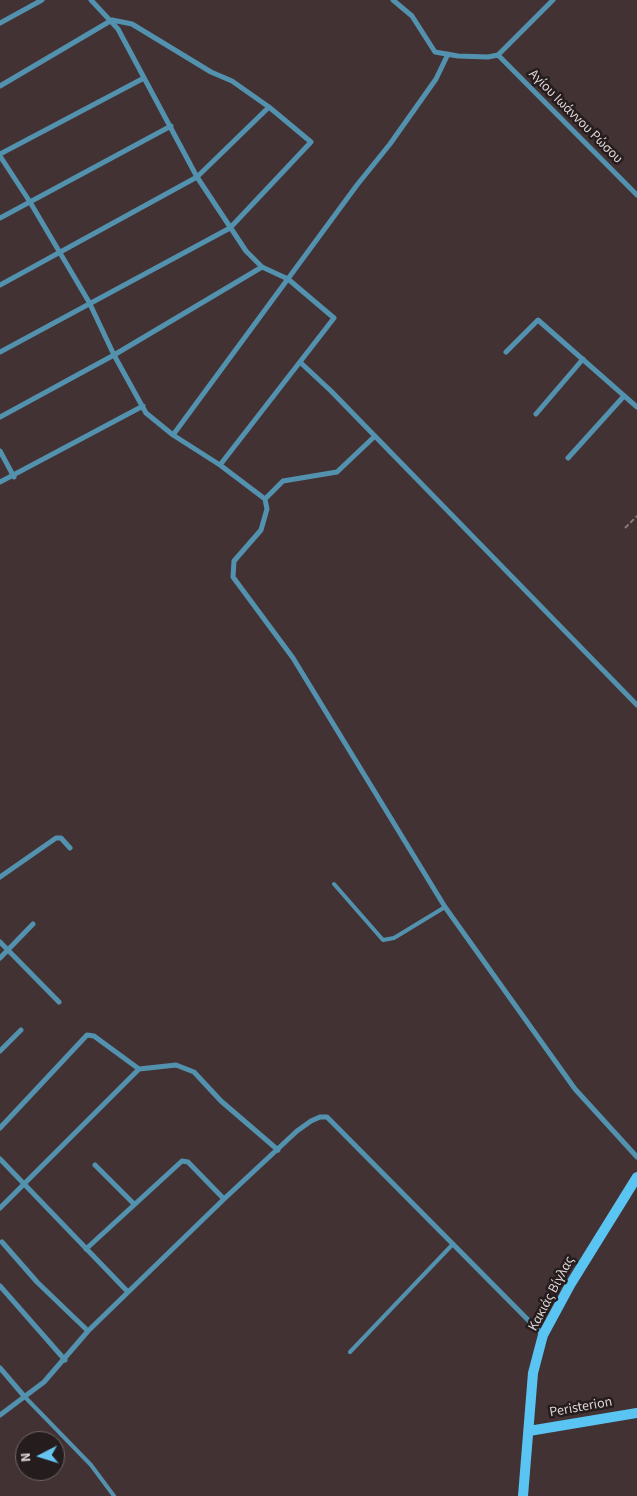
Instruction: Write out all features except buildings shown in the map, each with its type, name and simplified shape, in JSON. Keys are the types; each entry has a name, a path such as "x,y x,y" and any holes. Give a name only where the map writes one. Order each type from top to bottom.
{"street":[{"path":"0,23 42,0"},
{"path":"91,0 112,20 197,177 246,250 262,266 288,279 334,318 220,466"},
{"path":"393,0 412,16 434,52 488,57 498,55 553,0"},
{"path":"0,86 112,20 132,24 202,67 232,81 269,107 311,142 230,228 89,302 0,352"},
{"path":"174,435 436,79 448,54"},
{"name":"Αγίου Ιωάννου Ρώσου","path":"498,55 637,195"},
{"path":"144,78 0,155 89,302 114,355 146,413 265,499 267,509 261,530 234,561 232,577 292,658 445,907 575,1089 637,1157"},
{"path":"0,285 197,177 269,107"},
{"path":"0,218 171,126"},
{"path":"0,417 114,355 262,266"},
{"path":"506,352 538,320 637,407"},
{"path":"536,414 583,359"},
{"path":"301,363 375,436 637,705"},
{"path":"568,458 624,396"},
{"path":"0,482 14,477 142,406"},
{"path":"265,499 283,481 337,472 375,436"},
{"path":"0,451 14,477"},
{"path":"0,877 56,838 62,838 70,848"},
{"path":"0,958 33,924"},
{"path":"0,942 59,1002"},
{"path":"0,1051 22,1030"},
{"path":"0,1128 87,1036 94,1036 139,1069"},
{"path":"0,1208 139,1069 176,1065 194,1072 246,1124 278,1150"},
{"path":"0,1415 44,1382 65,1360 88,1331 224,1199 311,1121 327,1117 544,1336"},
{"path":"0,1159 128,1292"},
{"path":"86,1248 182,1162 188,1162 224,1199"},
{"path":"95,1165 134,1204"},
{"name":"Κακιάς Βίγλας","path":"523,1496 534,1373 544,1336 570,1285 637,1177"},
{"path":"2,1242 37,1282 88,1331"},
{"path":"0,1286 65,1360"},
{"path":"0,1368 24,1396"},
{"name":"Peristerion","path":"530,1431 637,1413"}],"lane":[{"path":"334,884 383,940 394,938 445,907"},
{"path":"350,1352 452,1245"},
{"path":"24,1396 90,1465 114,1496"}],"path":[{"path":"625,528 637,516"}]}
